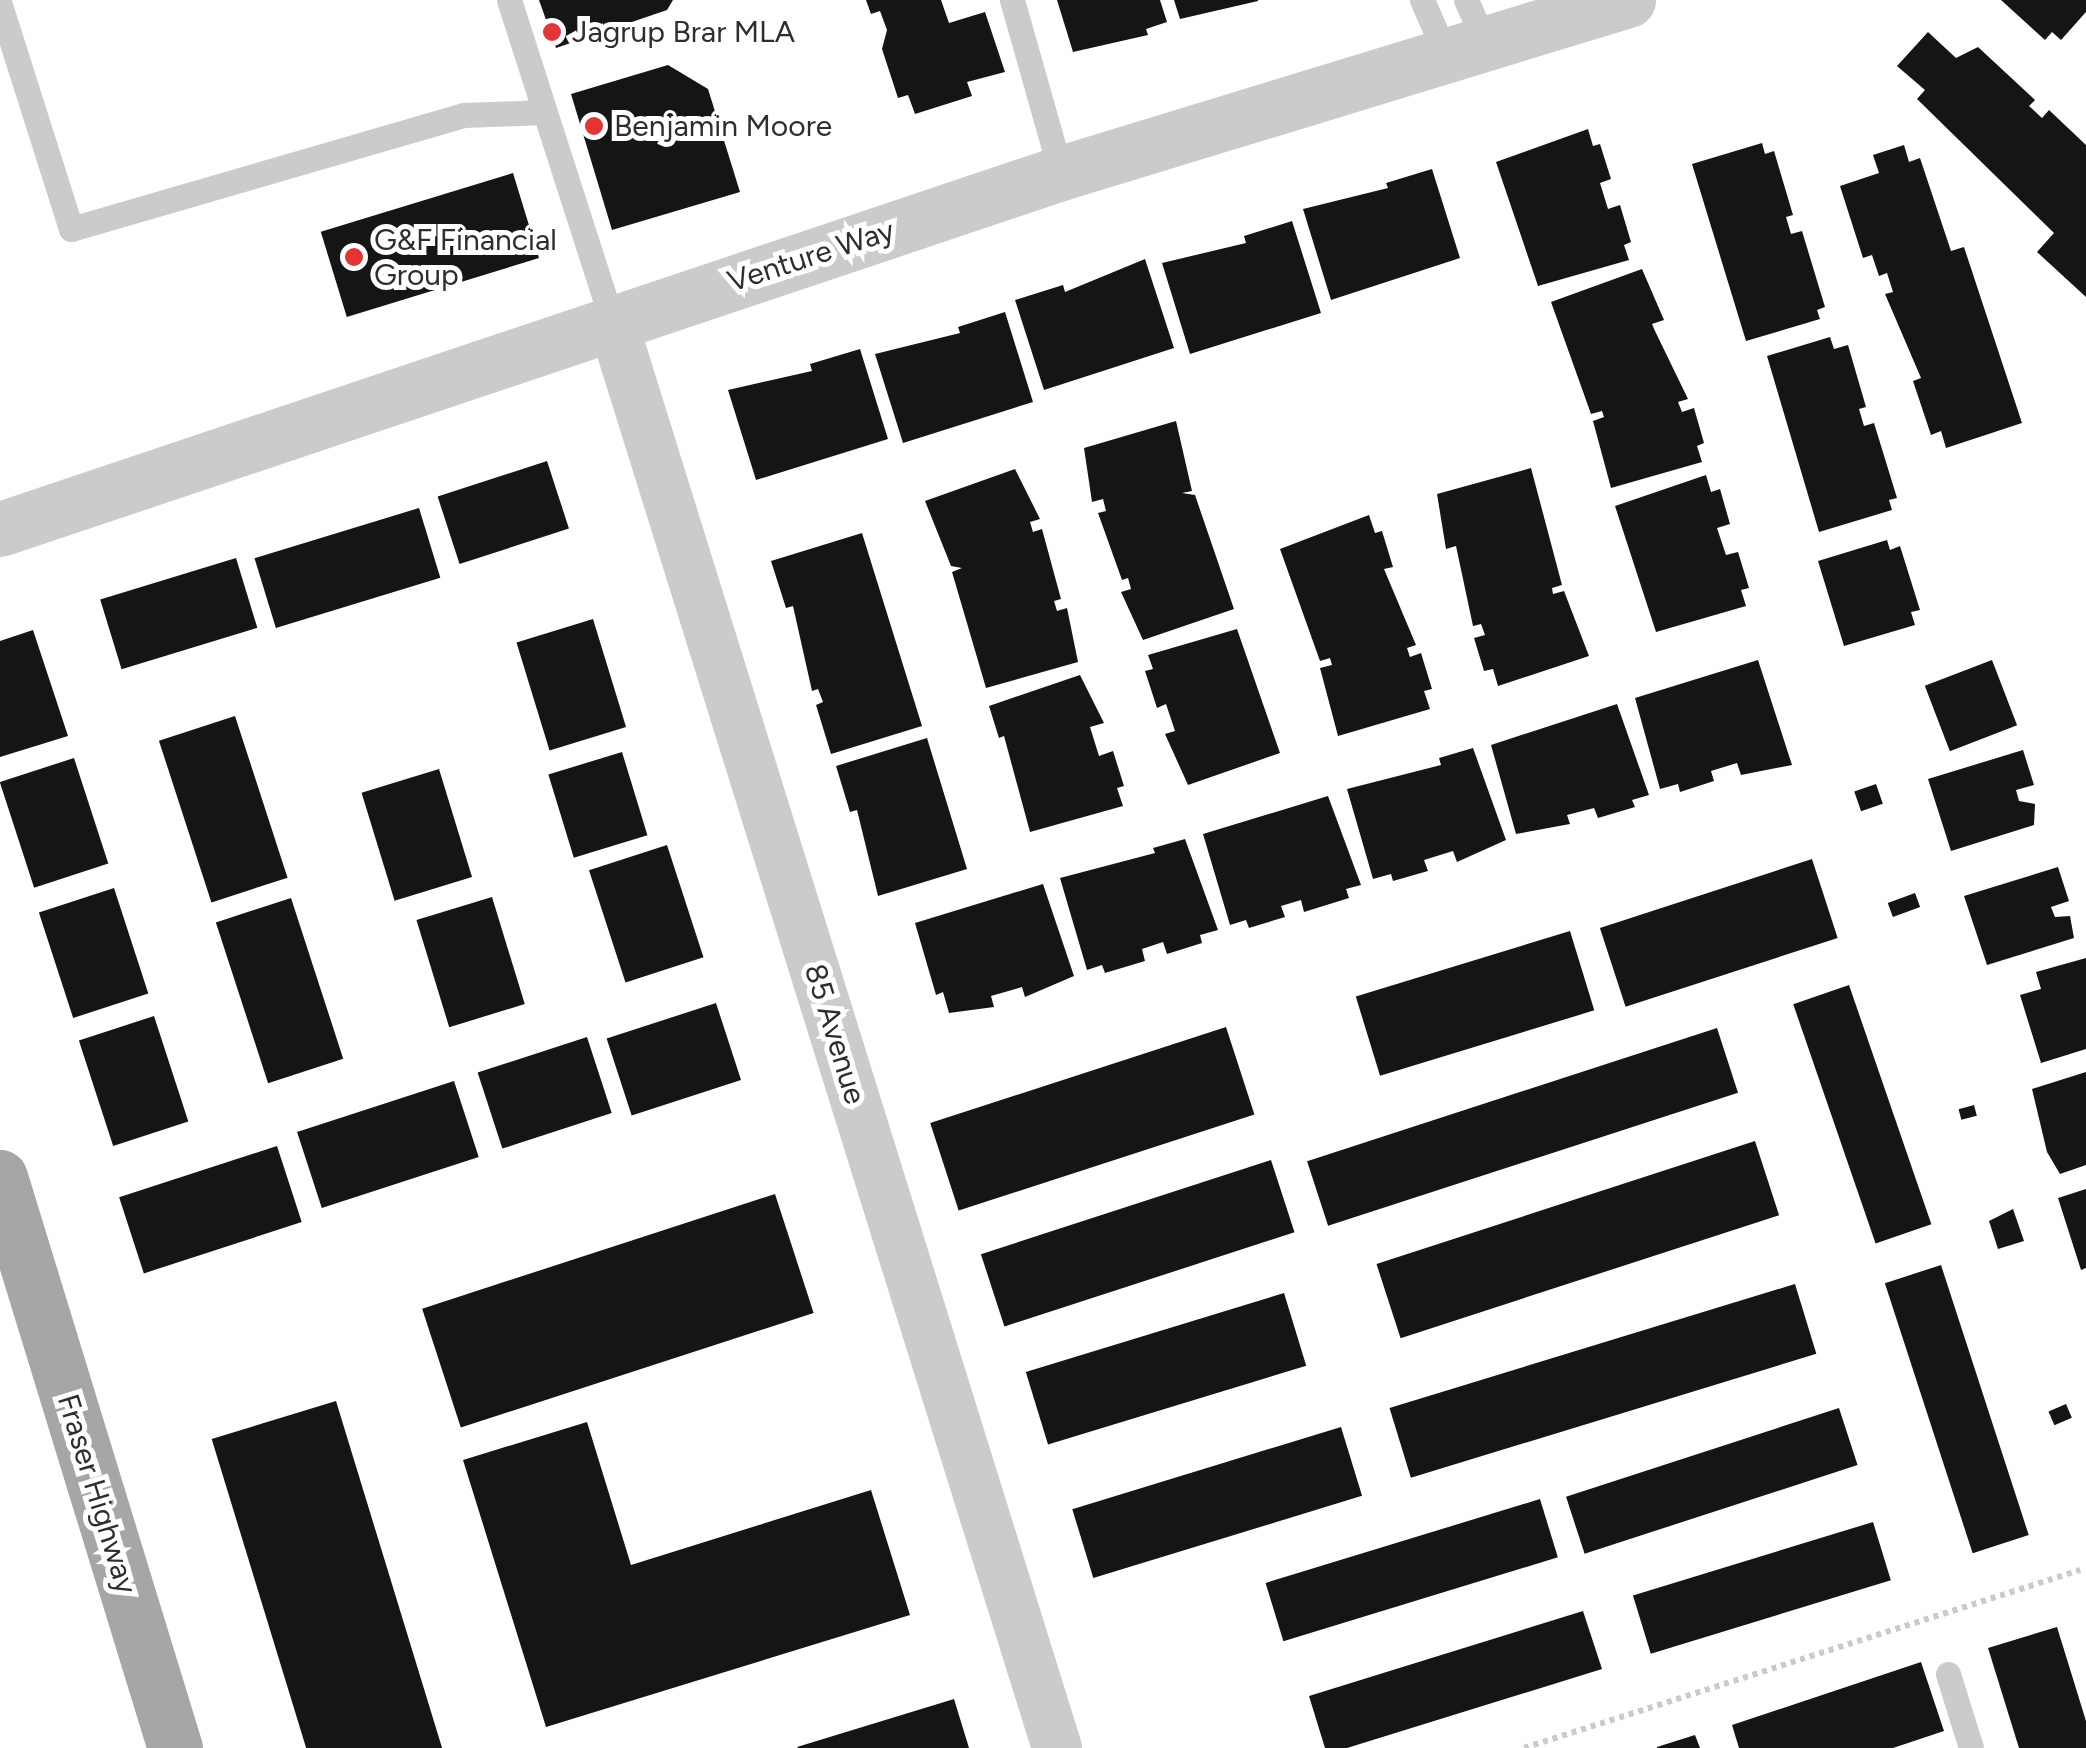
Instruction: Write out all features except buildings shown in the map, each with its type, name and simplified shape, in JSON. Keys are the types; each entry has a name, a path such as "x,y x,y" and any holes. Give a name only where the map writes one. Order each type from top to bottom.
{"main road":[{"name":"Fraser Highway","path":"0,1176 10,1223 175,1748"}],"street":[{"name":"Venture Way","path":"0,529 1466,33 1628,0"},
{"name":"85 Avenue","path":"612,320 1057,1748"}],"lane":[{"path":"509,0 612,320"},
{"path":"1012,0 1061,173"},
{"path":"1422,0 1466,33"},
{"path":"0,6 70,229 464,115 544,112"},
{"path":"1948,1674 1971,1748"}],"path":[{"path":"1524,1748 2080,1570"}],"place":[{"name":"Jagrup Brar MLA","path":"552,32"},
{"name":"Benjamin Moore","path":"594,126"},
{"name":"G&F Financial Group","path":"354,257"}]}
